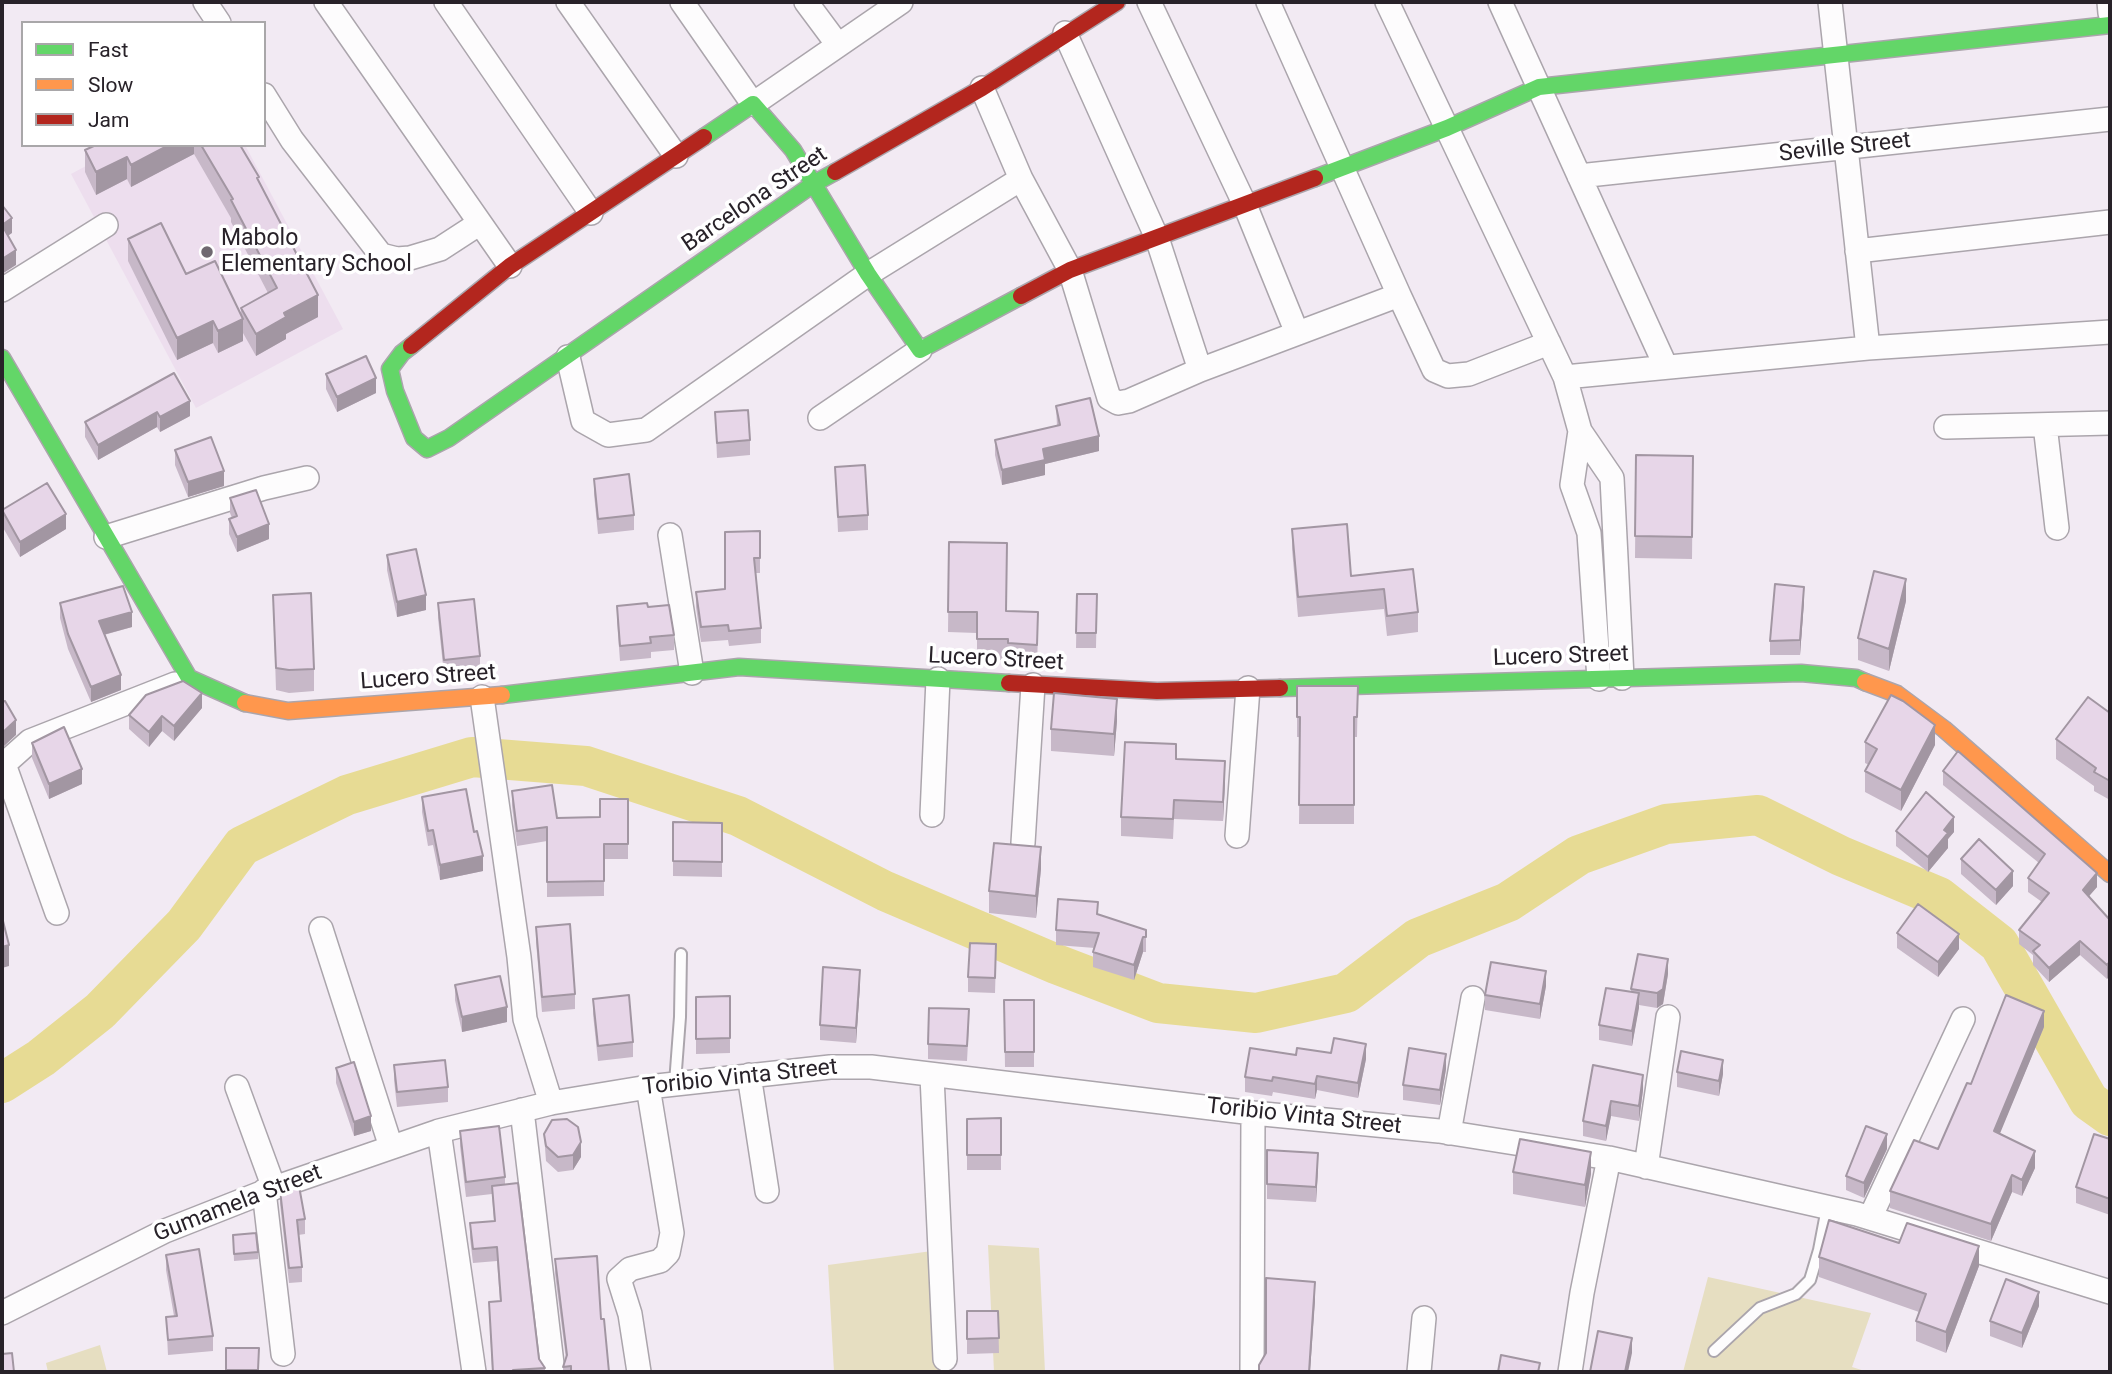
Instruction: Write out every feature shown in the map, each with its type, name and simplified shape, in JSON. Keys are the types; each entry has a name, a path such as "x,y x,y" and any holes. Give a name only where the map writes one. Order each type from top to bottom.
{"street":[{"path":"205,2 218,21"},
{"path":"326,2 510,266 677,156 901,2"},
{"path":"446,2 592,213"},
{"path":"568,2 677,156"},
{"path":"682,2 754,104 793,150 868,274 920,350"},
{"path":"807,2 838,45"},
{"name":"Barcelona Street","path":"510,266 401,353 390,369 395,391 414,438 427,449 449,438 814,183 982,88 1116,2"},
{"path":"1149,2 1245,205 1297,333"},
{"path":"1268,2 1434,370 1448,376 1469,374 1549,342"},
{"path":"1387,2 1565,377 1580,430 1612,478 1611,679"},
{"path":"1500,2 1666,367"},
{"path":"1830,2 1868,348"},
{"path":"2109,2 2110,13"},
{"path":"820,418 920,350 1070,270 1447,128 1539,87 2110,25"},
{"path":"1065,33 1157,238 1200,370"},
{"path":"982,88 1021,179 1070,270 1109,398 1118,402 1129,401 1200,370 1399,295"},
{"path":"266,98 292,140 381,255 397,259 410,258 440,249 480,223"},
{"name":"Seville Street","path":"1579,176 2110,119"},
{"path":"568,356 583,421 608,435 646,430 868,274 1021,179"},
{"path":"1857,251 2110,222"},
{"path":"2,290 106,225"},
{"path":"1565,377 1868,348 2110,332"},
{"path":"2,358 189,678 30,741 3,765 57,913"},
{"path":"1946,428 2110,423"},
{"path":"2045,425 2057,528"},
{"path":"1580,430 1572,485 1589,533 1611,679"},
{"path":"106,537 264,488 307,478"},
{"path":"1582,508 1613,504"},
{"path":"670,535 692,673"},
{"name":"Lucero Street","path":"189,678 242,703 288,711 482,697 739,667 1157,691 1801,673 1856,678 1897,694 1944,729 2110,874"},
{"path":"933,816 939,679"},
{"path":"1023,843 1033,685"},
{"path":"1237,836 1248,688"},
{"path":"482,697 519,957 525,1019 551,1103"},
{"path":"321,929 391,1147"},
{"path":"1449,1133 1473,998"},
{"path":"1646,1167 1668,1017"},
{"path":"1870,1218 1963,1019"},
{"name":"Toribio Vinta Street","path":"484,1119 551,1103 674,1083 830,1066 871,1068 1449,1133 1609,1158 1870,1218 2110,1292"},
{"path":"749,1075 767,1191"},
{"path":"932,1076 945,1359"},
{"path":"237,1087 269,1189 283,1354"},
{"path":"639,1372 630,1314 619,1279 630,1269 660,1261 668,1253 673,1233 648,1087"},
{"path":"522,1110 553,1372"},
{"path":"1252,1372 1253,1112"},
{"name":"Gumamela Street","path":"2,1312 165,1231 269,1189 439,1131 484,1119"},
{"path":"439,1131 474,1372"},
{"path":"1570,1372 1582,1293 1609,1158"},
{"path":"1419,1372 1424,1318"}],"lane":[{"path":"674,1083 680,1017 681,954"},
{"path":"1714,1351 1760,1308 1796,1294 1810,1280 1827,1208"}],"shaded area":[{"name":"Mabolo Elementary School","path":"121,147 246,147 343,329 196,408 71,174"},
{"path":"988,1245 1039,1248 1045,1372 994,1372"},
{"path":"932,1251 943,1372 834,1372 828,1265"},
{"path":"1708,1277 1871,1313 1852,1367 1868,1372 1683,1372"},
{"path":"100,1345 107,1372 48,1372 46,1363"}],"building":[{"path":"92,147 165,147 131,165 127,157 96,172 85,150"},
{"path":"202,147 241,147 318,295 284,313 286,317 256,334 241,308 277,288 231,200 233,199"},
{"path":"2,205 12,218 2,225"},
{"path":"161,223 186,274 215,261 243,319 218,331 213,321 177,338 128,239"},
{"path":"2,225 16,250 2,259"},
{"path":"366,356 376,378 337,397 326,374"},
{"path":"174,373 190,401 160,417 157,412 98,445 85,422"},
{"path":"1090,398 1099,436 1043,449 1045,460 1002,470 995,440 1060,425 1056,406"},
{"path":"748,410 750,440 717,443 715,412"},
{"path":"211,437 224,471 188,482 175,450"},
{"path":"1636,455 1693,456 1692,537 1635,536"},
{"path":"865,465 868,515 838,517 835,467"},
{"path":"629,474 634,515 598,519 594,479"},
{"path":"47,483 66,514 20,542 2,510"},
{"path":"256,490 269,524 237,537 229,519 237,516 230,498"},
{"path":"1347,524 1351,576 1413,569 1418,612 1387,616 1384,589 1298,597 1292,529"},
{"path":"760,531 760,558 754,558 761,628 729,631 728,625 701,627 696,592 725,589 725,532"},
{"path":"949,542 1007,543 1006,611 1038,612 1037,645 1008,643 1008,639 977,639 977,612 948,612"},
{"path":"416,549 426,595 397,602 387,555"},
{"path":"1874,571 1906,579 1889,649 1858,638"},
{"path":"1775,584 1804,587 1800,640 1770,641"},
{"path":"123,586 132,612 99,621 121,675 91,687 68,634 60,603"},
{"path":"311,593 314,669 276,668 273,595"},
{"path":"1077,594 1097,594 1096,633 1076,633"},
{"path":"474,599 480,656 444,660 438,603"},
{"path":"647,603 648,607 669,605 674,635 650,637 651,643 620,646 617,606"},
{"path":"183,681 202,693 174,726 162,716 149,732 129,715 146,695"},
{"path":"1297,686 1358,686 1357,717 1354,717 1354,805 1299,805 1300,717 1297,717"},
{"path":"1054,693 1117,699 1114,734 1051,729"},
{"path":"1891,695 1935,725 1901,790 1865,771 1877,749 1865,742"},
{"path":"2088,697 2110,713 2110,781 2094,772 2096,768 2056,739"},
{"path":"5,701 16,720 2,733 2,702"},
{"path":"64,727 82,769 49,784 32,743"},
{"path":"1125,742 1176,744 1176,759 1225,761 1223,802 1174,800 1173,819 1121,817"},
{"path":"1958,751 2097,873 2083,890 2110,920 2110,961 2107,965 2080,941 2049,968 2033,951 2040,945 2019,930 2049,893 2028,878 2045,854 1943,771"},
{"path":"552,785 557,818 600,817 600,799 628,799 628,844 604,844 604,881 547,882 547,827 517,831 512,791"},
{"path":"466,789 474,832 477,831 483,856 440,865 433,830 428,831 422,797"},
{"path":"1926,792 1954,817 1944,830 1948,833 1928,857 1896,831"},
{"path":"673,822 722,823 722,862 673,861"},
{"path":"1979,839 2013,871 1996,890 1961,859"},
{"path":"994,843 1041,847 1036,896 989,891"},
{"path":"1058,899 1098,902 1097,914 1146,930 1146,937 1143,937 1134,965 1093,952 1099,933 1056,930"},
{"path":"1918,904 1959,934 1938,962 1897,933"},
{"path":"2,917 9,945 2,947"},
{"path":"570,924 575,994 542,997 536,927"},
{"path":"970,943 996,944 995,978 968,977"},
{"path":"1638,954 1668,959 1663,989 1657,993 1631,989"},
{"path":"1491,962 1546,971 1540,1004 1485,995"},
{"path":"823,967 860,970 856,1028 820,1025"},
{"path":"500,976 507,1007 462,1017 455,985"},
{"path":"1606,988 1639,993 1632,1031 1599,1025"},
{"path":"629,995 633,1042 598,1046 593,999"},
{"path":"2006,995 2044,1011 1994,1131 2035,1151 2022,1180 2012,1175 1991,1224 1890,1191 1914,1140 1938,1149 1967,1083 1971,1084"},
{"path":"730,996 730,1038 696,1039 696,997"},
{"path":"1004,1000 1034,1000 1034,1052 1005,1052"},
{"path":"929,1008 969,1009 967,1046 928,1044"},
{"path":"1334,1038 1366,1044 1358,1083 1317,1076 1315,1084 1273,1077 1272,1081 1245,1077 1250,1048 1296,1055 1297,1048 1331,1053"},
{"path":"1409,1048 1446,1054 1440,1090 1403,1085"},
{"path":"1681,1051 1723,1060 1719,1081 1677,1072"},
{"path":"445,1060 448,1087 397,1092 394,1065"},
{"path":"354,1062 371,1116 354,1122 336,1068"},
{"path":"1593,1065 1643,1075 1639,1106 1611,1101 1606,1126 1583,1121"},
{"path":"1001,1118 1001,1155 967,1155 967,1119"},
{"path":"567,1119 578,1127 581,1142 573,1155 558,1157 546,1146 544,1134 552,1120"},
{"path":"499,1126 505,1177 466,1182 460,1131"},
{"path":"1866,1126 1887,1134 1864,1183 1846,1176"},
{"path":"2094,1134 2110,1139 2110,1199 2076,1187"},
{"path":"1520,1139 1591,1152 1585,1185 1513,1172"},
{"path":"1267,1150 1318,1153 1316,1187 1267,1184"},
{"path":"518,1183 539,1359 545,1368 493,1372 489,1302 501,1301 497,1247 473,1249 470,1223 495,1221 492,1186"},
{"path":"299,1186 305,1219 297,1220 302,1267 289,1268 280,1190"},
{"path":"1829,1220 1899,1243 1907,1223 1979,1246 1946,1332 1916,1321 1926,1294 1819,1257"},
{"path":"256,1233 258,1252 234,1254 233,1235"},
{"path":"199,1249 213,1336 168,1340 166,1317 177,1316 166,1255"},
{"path":"597,1256 601,1319 604,1319 609,1372 571,1372 571,1366 563,1367 567,1355 555,1259"},
{"path":"1266,1278 1315,1282 1309,1372 1259,1372 1259,1365 1266,1353"},
{"path":"2006,1279 2039,1292 2022,1333 1990,1321"},
{"path":"967,1311 998,1311 999,1338 967,1339"},
{"path":"1598,1331 1632,1338 1625,1372 1590,1372"},
{"path":"226,1348 259,1348 258,1370 226,1370"},
{"path":"12,1353 14,1372 2,1372 2,1354"},
{"path":"1501,1355 1540,1363 1538,1372 1498,1372"}],"waterway":[{"path":"2,1083 41,1058 100,1011 184,925 242,846 347,795 472,757 586,766 738,816 885,891 1056,964 1158,1003 1256,1013 1346,993 1418,938 1508,902 1579,855 1666,824 1758,815 1841,856 1939,897 1999,944 2089,1101 2110,1116"}],"traffic: fast":[{"path":"1315,178 1447,128 1539,87 2110,25"},
{"path":"704,137 753,104 793,150 868,274 920,350 1021,296"},
{"path":"411,346 390,369 395,391 414,438 427,449 449,438 815,183 835,172"},
{"path":"2,358 189,678 245,703"},
{"path":"502,695 739,667 1009,683"},
{"path":"1280,688 1801,673 1856,678 1865,682"}],"traffic: slow":[{"path":"1865,682 1897,694 1944,729 2110,874"},
{"path":"245,703 288,711 502,695"}],"traffic: jam":[{"path":"835,172 982,88 1117,2"},
{"path":"411,346 510,266 704,137"},
{"path":"1021,296 1070,270 1315,178"},
{"path":"1009,683 1157,691 1280,688"}],"place":[{"name":"Mabolo Elementary School","path":"207,252"}]}
